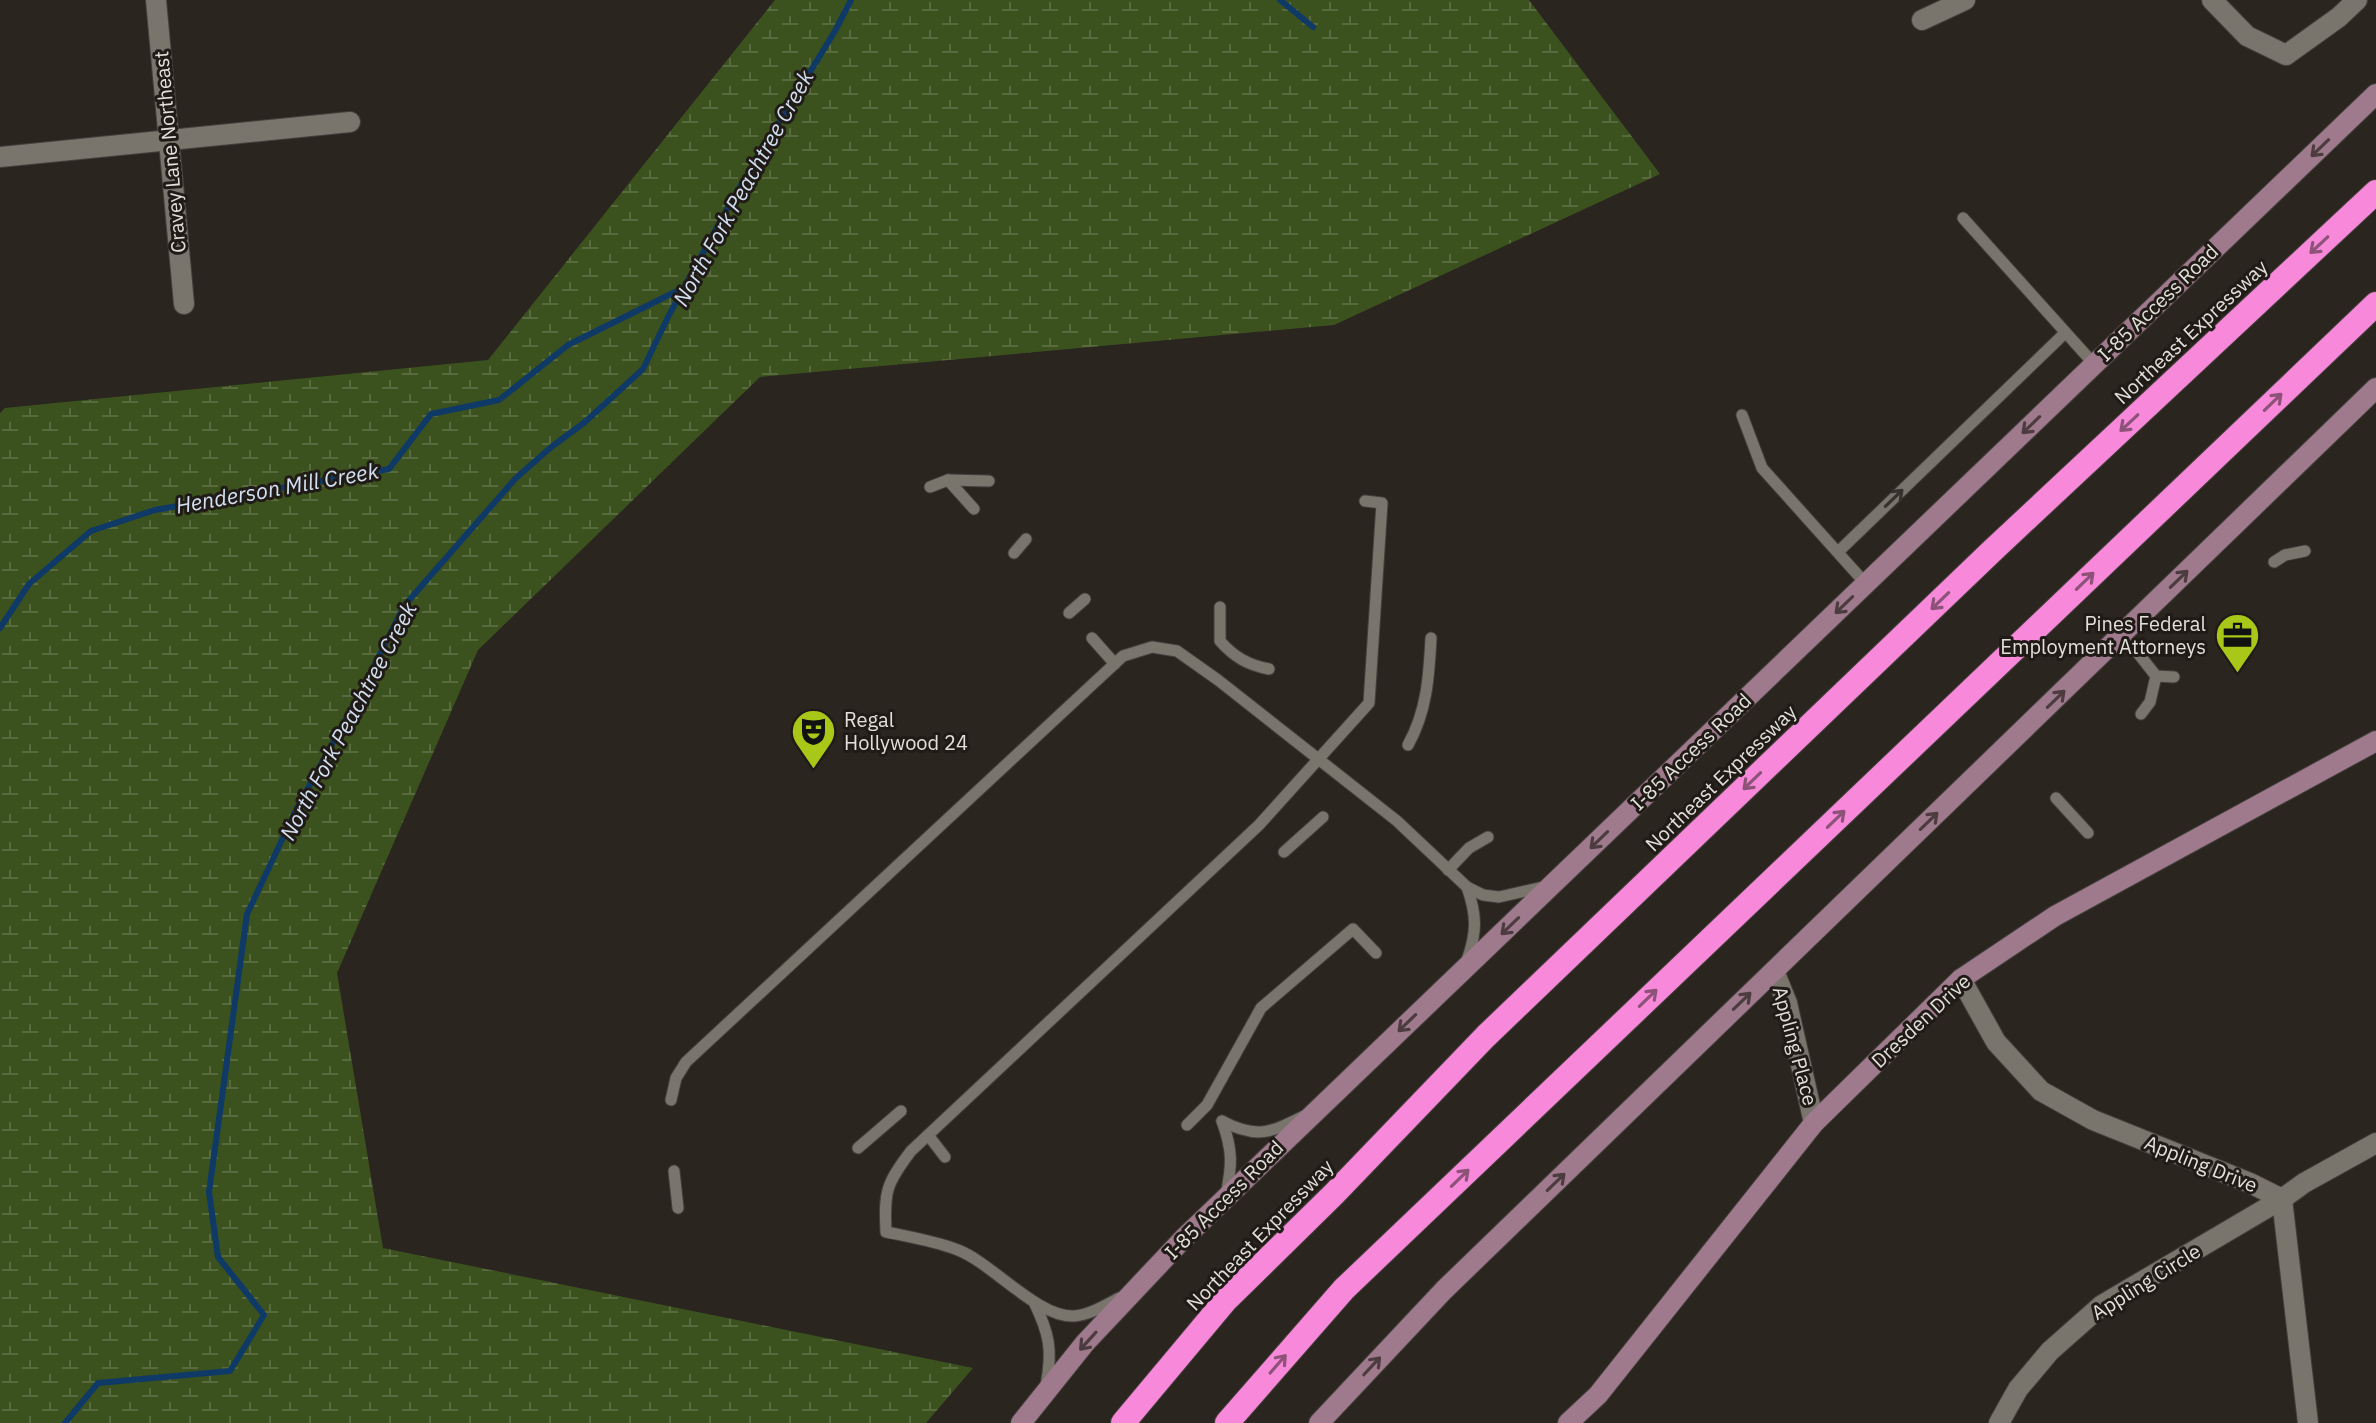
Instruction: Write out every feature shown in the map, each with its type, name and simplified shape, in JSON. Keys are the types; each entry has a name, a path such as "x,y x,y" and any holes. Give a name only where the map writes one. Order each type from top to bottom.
{"highway":[{"name":"Northeast Expressway","path":"1123,1423 1225,1301 1334,1194 1486,1036 1981,561 2376,192"},
{"path":"1227,1423 1344,1289 2376,304"}],"main road":[{"name":"I-85 Access Road","path":"1021,1423 1085,1343 1226,1197 2376,94"},
{"path":"1319,1423 1444,1290 2376,388"},
{"name":"Dresden Drive","path":"1568,1423 1598,1395 1814,1123 1961,979 2055,916 2376,741"}],"street":[{"name":"Cravey Lane Northeast","path":"156,0 184,304"},
{"path":"1922,20 1965,0"},
{"path":"2212,0 2247,36 2286,55 2339,17 2357,0"},
{"path":"0,157 350,122"},
{"name":"Appling Place","path":"1774,971 1787,1003 1814,1123"},
{"name":"Appling Drive","path":"1961,979 1996,1042 2041,1091 2093,1120 2250,1183 2282,1199 2308,1423"},
{"name":"Appling Circle","path":"1999,1423 2018,1389 2050,1351 2102,1305 2376,1143"}],"lane":[{"path":"1963,218 2094,364"},
{"path":"1838,552 2065,333"},
{"path":"1742,415 1762,468 1866,584"},
{"path":"948,480 974,509"},
{"path":"930,487 948,480 989,481"},
{"path":"1134,1291 1090,1312 1074,1316 1059,1314 1033,1301 993,1270 959,1250 886,1232 885,1202 891,1178 911,1151 1259,825 1369,703 1382,503 1365,501"},
{"path":"1014,553 1026,539"},
{"path":"2274,562 2285,555 2305,551"},
{"path":"1069,613 1085,599"},
{"path":"1220,607 1220,641 1232,654 1252,666 1269,669"},
{"path":"2123,634 2156,676 2174,677"},
{"path":"1092,638 1115,664"},
{"path":"1408,745 1419,725 1427,693 1431,638"},
{"path":"671,1100 676,1078 686,1062 1123,656 1152,647 1177,651 1218,680 1397,821 1467,887 1483,895 1499,897 1555,882"},
{"path":"2141,714 2150,702 2156,676"},
{"path":"2056,798 2088,833"},
{"path":"1284,852 1323,817"},
{"path":"1448,870 1469,848 1488,837"},
{"path":"1464,969 1475,930 1474,906 1467,887"},
{"path":"1187,1125 1207,1105 1261,1008 1353,929 1376,953"},
{"path":"1226,1197 1232,1153 1222,1121 1242,1131 1256,1133 1271,1130 1318,1108"},
{"path":"858,1148 901,1111"},
{"path":"928,1135 945,1157"},
{"path":"674,1171 678,1208"},
{"path":"1033,1301 1044,1323 1051,1352 1044,1393"}],"green space":[{"path":"775,0 1529,0 1660,174 1334,325 760,377 478,650 337,973 383,1248 973,1368 926,1423 0,1423 0,413 5,408 488,360"}],"waterway":[{"name":"North Fork Peachtree Creek","path":"65,1423 98,1383 230,1371 264,1315 218,1257 209,1192 247,914 297,808 404,606 515,479 643,369 733,198 851,0"},
{"path":"1280,0 1313,27"},
{"name":"Henderson Mill Creek","path":"0,628 29,584 91,531 155,510 389,469 431,414 499,400 568,345 685,287"}],"place":[{"name":"Pines Federal Employment Attorneys","path":"2237,675"},
{"name":"Regal Hollywood 24","path":"813,770"}]}
